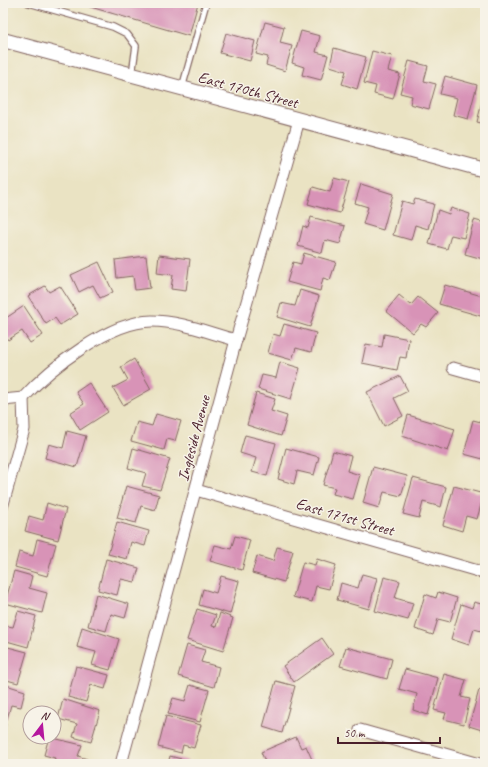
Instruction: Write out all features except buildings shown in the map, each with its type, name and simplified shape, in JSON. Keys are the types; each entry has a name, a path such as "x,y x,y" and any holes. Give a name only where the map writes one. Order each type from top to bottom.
{"street":[{"name":"East 170th Street","path":"3,40 485,170"},
{"name":"Ingleside Avenue","path":"121,764 236,340 299,120"},
{"path":"3,400 23,398 40,380 66,360 116,329 129,324 152,321 166,322 236,340"},
{"path":"453,368 485,377"},
{"path":"3,504 24,429 23,398"},
{"name":"East 171st Street","path":"196,490 485,573"},
{"path":"360,730 480,764"}],"lane":[{"path":"29,3 113,26 127,34 136,46 132,75"},
{"path":"182,88 206,3"}]}
